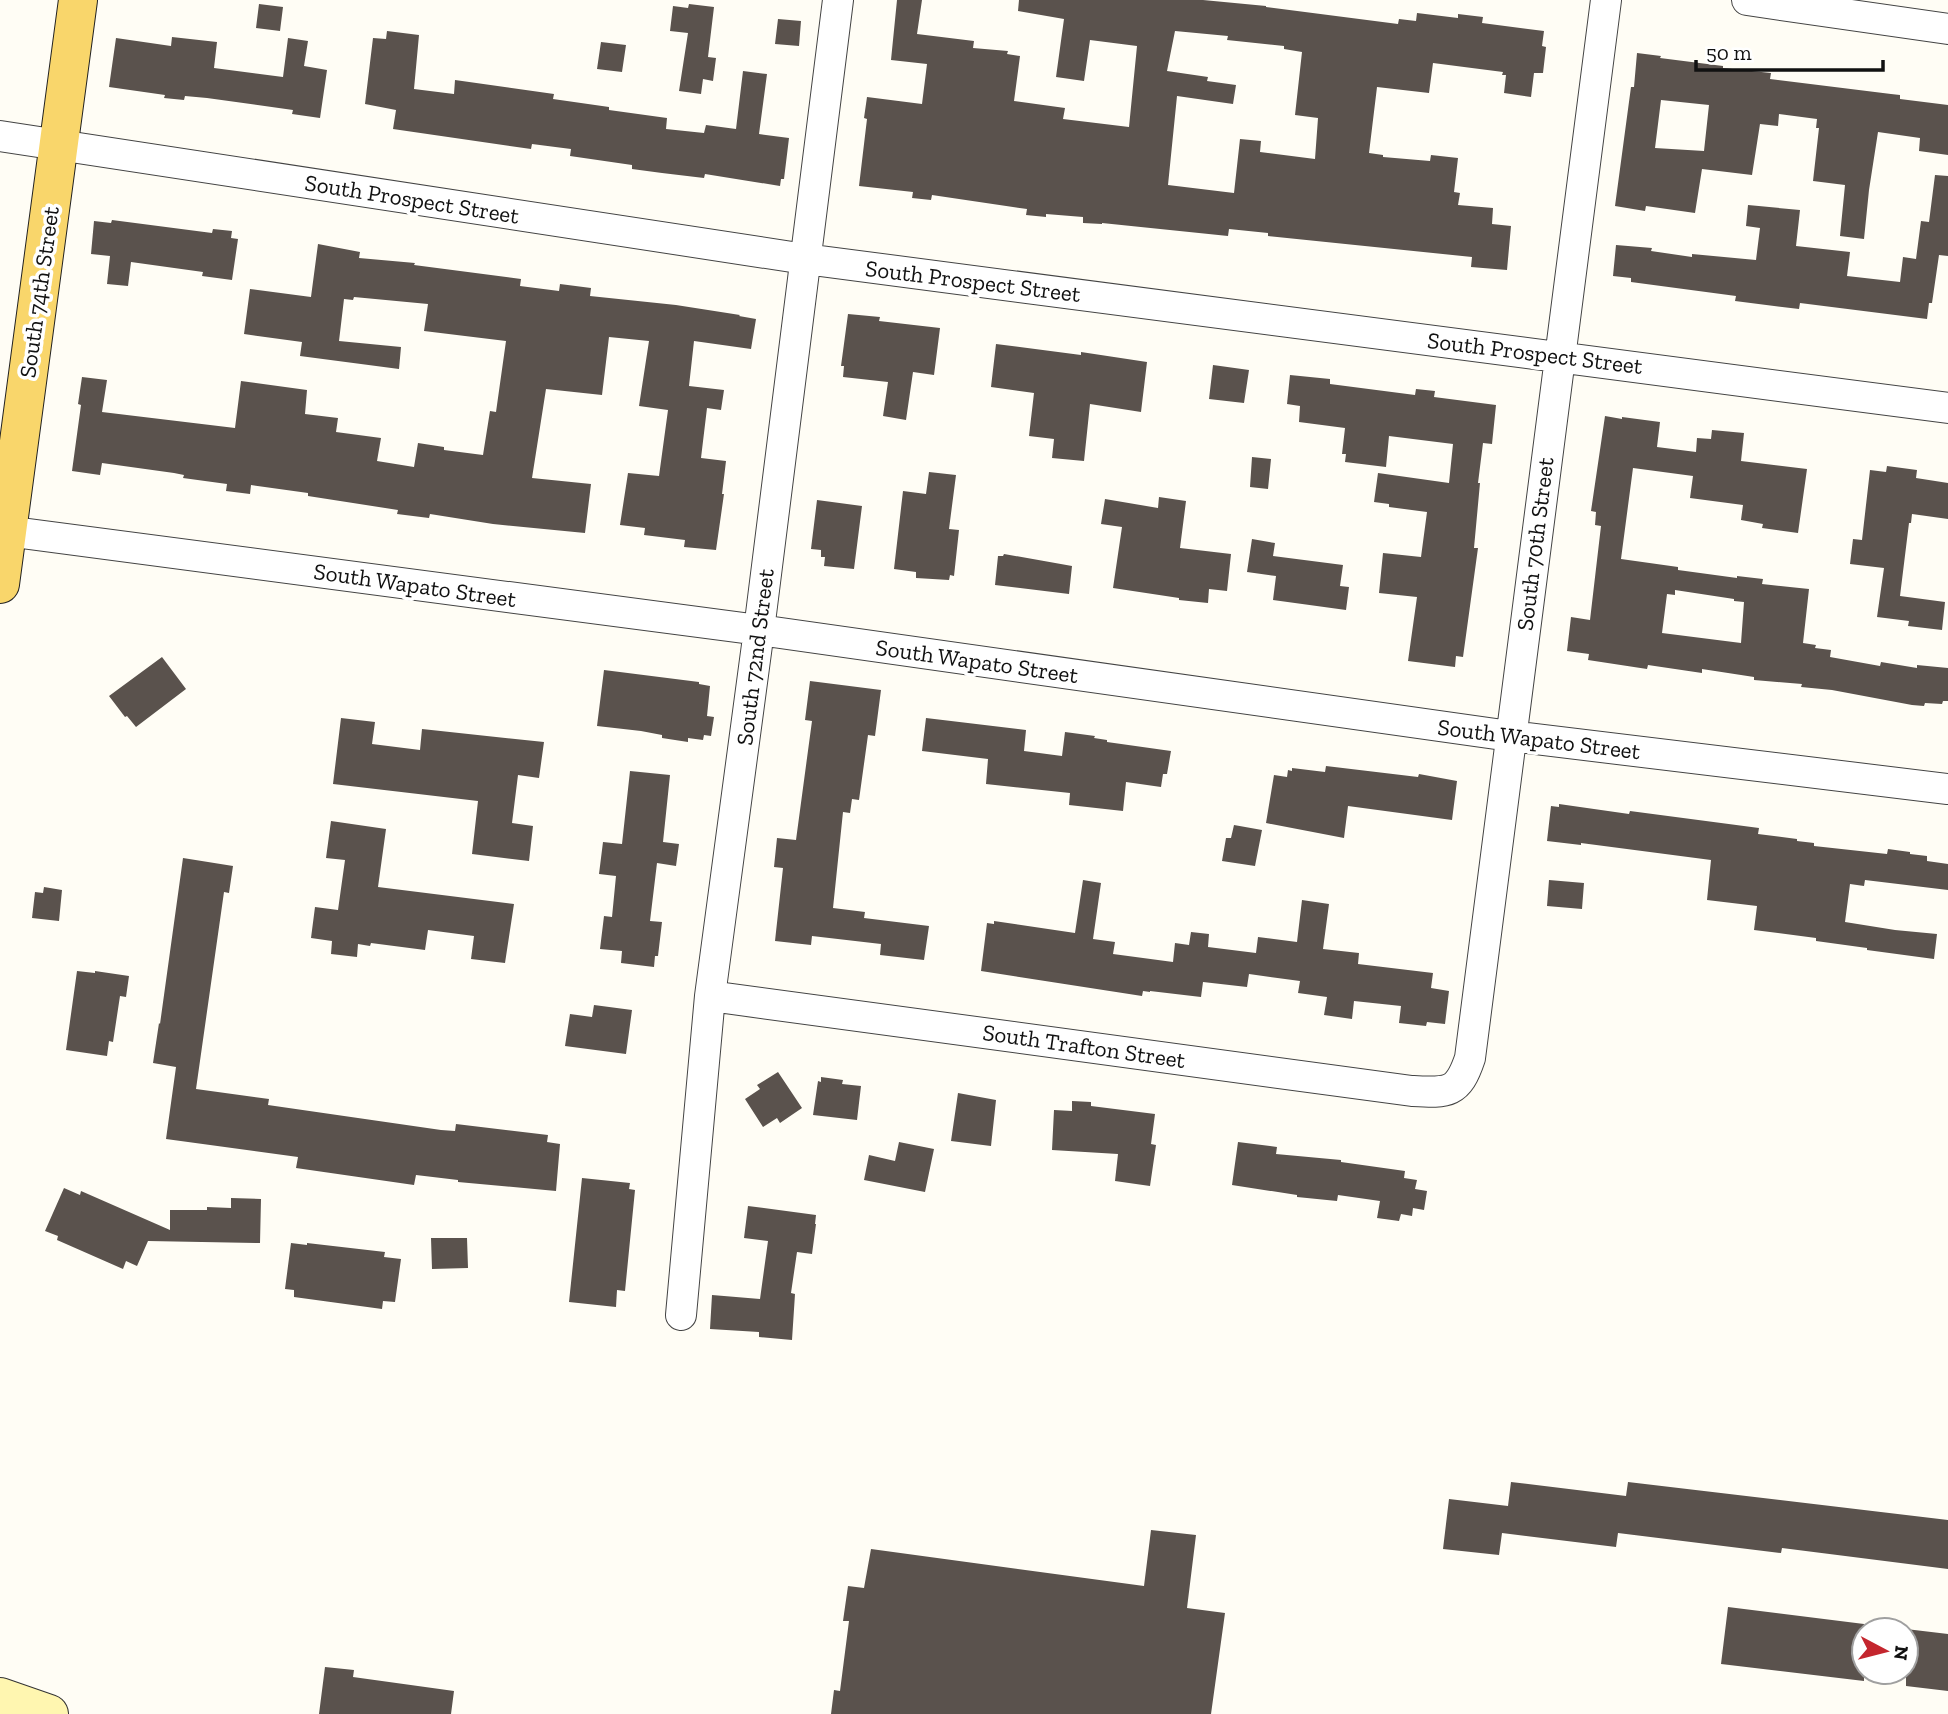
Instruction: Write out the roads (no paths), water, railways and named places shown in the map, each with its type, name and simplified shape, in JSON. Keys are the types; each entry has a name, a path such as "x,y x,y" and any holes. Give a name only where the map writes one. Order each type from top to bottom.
{"main road":[{"name":"South 74th Street","path":"3,556 78,0"},
{"path":"0,1697 50,1714"}],"street":[{"name":"South 72nd Street","path":"681,1315 710,996 838,0"},
{"name":"South 70th Street","path":"1456,1086 1470,1058 1606,0"},
{"path":"1747,0 1948,29"},
{"name":"South Prospect Street","path":"0,136 805,260 1948,408"},
{"name":"South Wapato Street","path":"3,556 759,630 1510,736 1948,789"},
{"name":"South Trafton Street","path":"710,996 1412,1091 1442,1092 1456,1086"}]}
